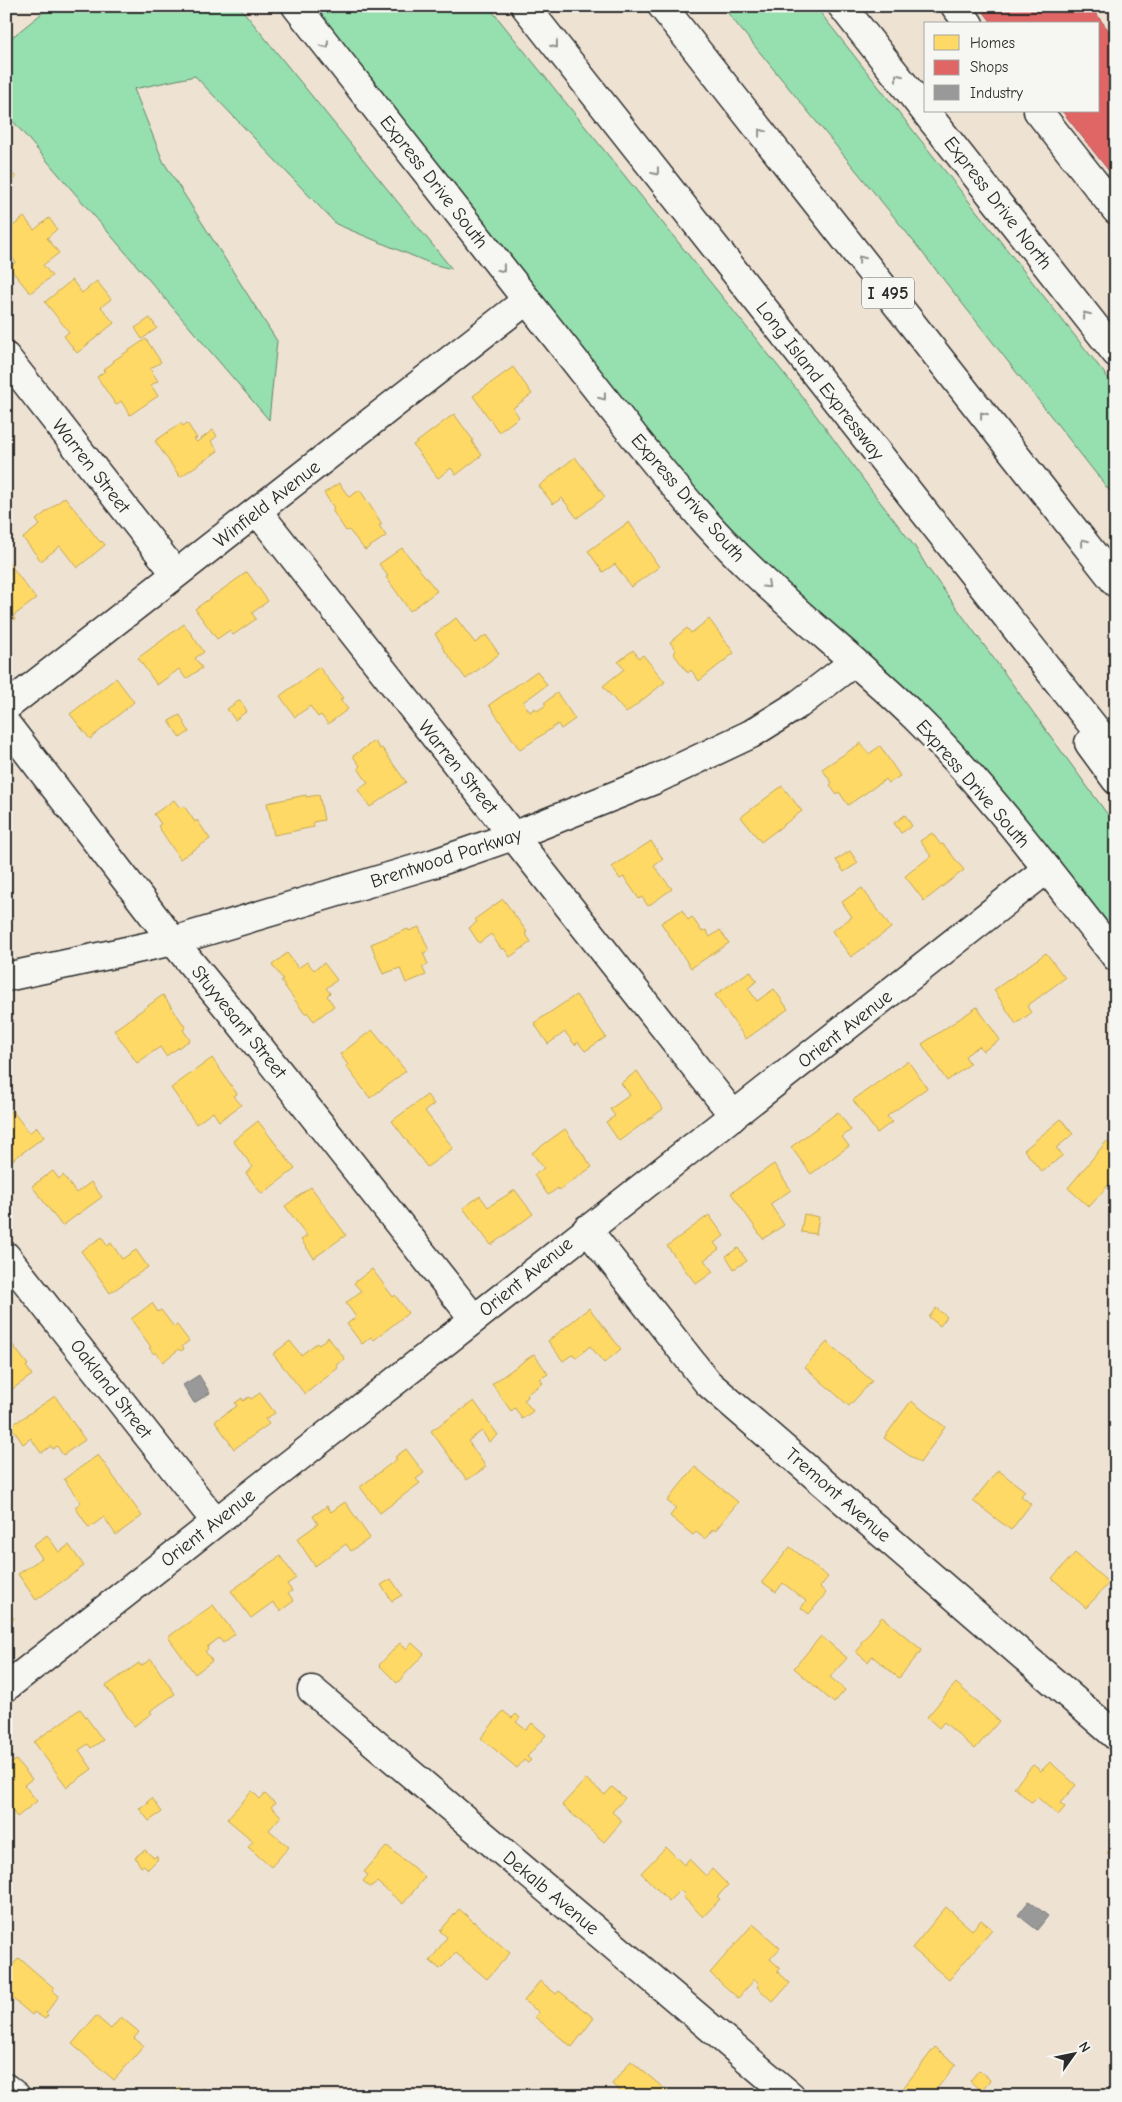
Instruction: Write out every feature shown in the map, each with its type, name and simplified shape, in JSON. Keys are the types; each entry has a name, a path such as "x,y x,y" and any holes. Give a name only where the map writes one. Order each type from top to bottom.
{"main road":[{"name":"Express Drive South","path":"296,6 666,477 722,540 782,599 888,691 946,748 1116,957"},
{"name":"Long Island Expressway","path":"525,6 1116,755"},
{"name":"I 495","path":"662,6 1115,582"},
{"name":"Express Drive North","path":"842,6 924,110"},
{"path":"955,6 967,22"},
{"name":"Express Drive North","path":"926,112 1116,353"},
{"path":"1039,112 1116,210"},
{"name":"Winfield Avenue","path":"6,707 527,300"},
{"name":"Warren Street","path":"6,357 176,574"},
{"path":"889,469 1116,780"},
{"name":"Warren Street","path":"258,512 734,1116"},
{"name":"Brentwood Parkway","path":"6,977 173,940 432,864 513,836 654,780 751,734 799,704 854,662"},
{"name":"Stuyvesant Street","path":"6,724 173,940 474,1319"},
{"name":"Orient Avenue","path":"6,1687 1046,869"},
{"name":"Tremont Avenue","path":"586,1229 708,1382 1116,1736"},
{"name":"Oakland Street","path":"6,1256 216,1522"},
{"name":"Dekalb Avenue","path":"312,1690 791,2096"},
{"path":"6,2088 16,2096"}],"green space":[{"path":"51,6 239,6 452,269 432,264 336,224 195,76 134,89 163,161 277,341 269,420 6,113 6,42"},
{"path":"311,6 488,6 798,391 915,547 927,567 1116,826 1116,942 705,504 475,218"},
{"path":"722,6 815,6 1116,388 1116,499 903,228"}],"building: Homes":[{"path":"6,165 16,178 9,184 13,189 6,194"},
{"path":"24,217 34,230 49,218 57,229 47,238 59,253 43,265 52,276 30,293 9,267 16,262 6,250 6,232"},
{"path":"72,280 82,293 97,281 111,299 101,307 114,323 77,353 64,336 69,332 45,302"},
{"path":"150,318 157,328 142,339 135,328"},
{"path":"146,339 161,362 150,369 158,381 151,385 158,396 130,415 121,401 116,405 97,377 113,361"},
{"path":"513,367 532,394 513,408 519,417 499,432 473,396"},
{"path":"454,414 482,455 456,475 451,468 438,478 413,445"},
{"path":"181,423 183,426 187,423 197,438 194,439 197,442 213,430 217,436 211,441 218,451 180,477 155,441"},
{"path":"575,457 605,497 577,518 562,498 553,504 539,486"},
{"path":"339,483 349,497 360,490 382,524 379,525 386,536 365,550 349,530 346,531 332,510 334,508 324,493"},
{"path":"65,497 100,542 102,541 105,545 77,568 60,546 41,561 23,538 40,525 36,520"},
{"path":"629,522 659,567 631,587 615,564 603,572 588,551"},
{"path":"402,548 437,591 410,611 379,564"},
{"path":"6,559 36,599 13,616 15,619 6,625"},
{"path":"247,572 268,601 252,613 256,619 233,635 230,630 217,639 195,609"},
{"path":"456,618 475,643 486,635 499,654 466,679 442,647 435,634"},
{"path":"709,619 734,653 699,681 691,670 688,673 673,653 676,651 670,642 687,628 691,633"},
{"path":"184,624 204,652 195,658 202,668 186,679 179,669 157,685 138,658"},
{"path":"633,650 639,658 643,655 665,682 626,713 603,686 624,669 618,662"},
{"path":"319,667 343,698 340,700 348,709 328,724 321,715 318,717 310,706 295,717 280,696"},
{"path":"537,671 547,685 523,702 530,712 535,708 537,711 546,705 544,703 557,693 575,719 561,729 558,724 520,750 489,705"},
{"path":"116,678 134,702 90,739 70,714"},
{"path":"240,700 247,711 235,720 227,709"},
{"path":"180,715 189,732 180,738 169,721"},
{"path":"374,741 380,749 382,748 406,782 370,807 358,790 368,783 353,756"},
{"path":"861,743 869,754 880,746 900,776 889,783 886,779 848,805 839,792 836,794 830,785 832,783 822,769"},
{"path":"782,786 802,811 761,842 741,817"},
{"path":"306,795 306,797 319,795 324,820 313,822 314,827 274,835 267,803"},
{"path":"174,800 180,808 184,806 195,822 197,820 210,839 180,859 158,826 161,824 154,814"},
{"path":"905,815 912,826 901,833 894,823"},
{"path":"932,833 964,870 924,901 905,876 931,856 920,841"},
{"path":"651,841 663,859 654,866 672,889 648,906 642,897 639,899 624,877 620,879 612,867"},
{"path":"850,851 858,863 844,872 836,860"},
{"path":"862,888 891,928 851,957 832,931 852,917 842,902"},
{"path":"503,899 527,932 525,933 531,942 510,957 504,948 502,950 491,934 479,943 469,928 477,922 475,919"},
{"path":"682,910 688,920 692,917 702,932 706,930 710,937 720,930 729,943 691,968 661,923"},
{"path":"419,927 429,951 423,953 428,964 422,967 426,975 406,983 400,968 383,974 371,944 408,929 409,931"},
{"path":"287,953 298,968 307,962 314,970 324,963 337,980 326,988 330,993 327,996 334,1006 314,1021 307,1012 305,1014 272,965"},
{"path":"1046,953 1065,978 1027,1006 1031,1013 1016,1024 994,990"},
{"path":"750,971 757,981 748,988 757,1001 774,989 788,1009 746,1039 715,995"},
{"path":"163,995 186,1028 183,1030 190,1040 166,1056 160,1047 137,1063 114,1030"},
{"path":"576,995 606,1037 585,1051 578,1042 575,1045 565,1032 548,1044 534,1023"},
{"path":"977,1007 1000,1040 983,1051 979,1046 965,1056 970,1064 947,1081 922,1044"},
{"path":"372,1030 406,1071 370,1098 346,1066 348,1065 340,1054"},
{"path":"212,1058 237,1094 234,1096 241,1105 219,1121 213,1112 196,1124 171,1088"},
{"path":"908,1061 927,1088 887,1116 892,1122 877,1133 853,1100"},
{"path":"637,1071 663,1109 619,1141 606,1122 615,1116 610,1109 630,1095 621,1083"},
{"path":"427,1095 434,1104 425,1111 453,1148 427,1167 392,1121"},
{"path":"6,1110 8,1113 12,1110 29,1133 37,1127 44,1137 11,1161 6,1154"},
{"path":"838,1112 851,1130 842,1137 849,1146 811,1174 791,1147"},
{"path":"1061,1119 1073,1134 1056,1148 1063,1155 1042,1172 1024,1150"},
{"path":"258,1121 295,1169 262,1194 246,1173 253,1167 233,1141"},
{"path":"565,1129 592,1167 559,1190 558,1188 548,1195 534,1175 544,1168 532,1153"},
{"path":"1107,1141 1114,1147 1116,1145 1116,1182 1114,1185 1111,1182 1089,1207 1068,1188"},
{"path":"774,1164 791,1190 770,1204 784,1225 763,1239 731,1193"},
{"path":"53,1171 59,1179 63,1175 76,1193 91,1182 102,1197 62,1226 32,1186"},
{"path":"311,1187 346,1235 314,1258 301,1240 307,1236 285,1206"},
{"path":"515,1190 533,1214 491,1245 463,1208 480,1196 488,1207"},
{"path":"804,1214 819,1217 816,1234 801,1232"},
{"path":"709,1215 724,1236 714,1243 719,1249 704,1260 713,1272 696,1284 667,1246"},
{"path":"102,1237 107,1246 111,1243 122,1259 136,1250 148,1267 110,1293 81,1251"},
{"path":"738,1248 747,1261 734,1269 726,1256"},
{"path":"372,1269 408,1313 374,1340 371,1337 362,1344 347,1324 356,1317 346,1303 361,1291 354,1283"},
{"path":"152,1303 158,1312 161,1310 174,1327 177,1325 189,1341 182,1346 184,1349 181,1351 179,1349 163,1362 156,1352 154,1354 149,1348 151,1347 131,1319"},
{"path":"589,1308 621,1349 604,1363 590,1346 576,1358 573,1354 563,1361 548,1341"},
{"path":"936,1308 947,1317 940,1326 929,1317"},
{"path":"6,1336 28,1365 26,1366 32,1375 11,1390 6,1383"},
{"path":"328,1337 345,1359 336,1365 338,1368 305,1394 273,1354 290,1341 301,1355 317,1343 319,1345"},
{"path":"827,1342 872,1381 849,1406 805,1367"},
{"path":"534,1354 548,1374 540,1379 543,1383 527,1394 528,1397 524,1400 533,1411 522,1419 515,1408 511,1411 492,1384"},
{"path":"260,1393 275,1413 265,1419 269,1424 234,1449 215,1421 237,1406 235,1403 242,1398 243,1401 249,1397 251,1399"},
{"path":"55,1396 85,1440 63,1455 57,1446 53,1449 51,1446 41,1453 31,1438 23,1444 11,1426"},
{"path":"474,1401 498,1435 489,1442 482,1431 468,1441 486,1467 467,1480 431,1431"},
{"path":"911,1401 945,1427 920,1463 884,1438"},
{"path":"406,1449 424,1473 416,1479 420,1483 380,1513 360,1487 397,1459 395,1457"},
{"path":"98,1455 142,1516 116,1535 104,1517 89,1528 75,1507 81,1503 64,1479"},
{"path":"695,1467 738,1502 715,1531 713,1529 705,1539 696,1532 693,1535 670,1516 676,1508 667,1501"},
{"path":"998,1470 1025,1491 1021,1496 1031,1504 1011,1530 973,1501"},
{"path":"345,1502 370,1538 351,1551 346,1544 315,1566 297,1539 318,1524 313,1516 327,1506 331,1512"},
{"path":"47,1535 59,1552 69,1545 84,1566 36,1600 18,1574 42,1558 33,1545"},
{"path":"790,1547 828,1577 820,1587 826,1593 809,1614 801,1608 806,1601 783,1583 776,1592 762,1582"},
{"path":"1075,1553 1109,1583 1086,1608 1052,1578"},
{"path":"280,1556 296,1578 287,1584 292,1591 288,1593 294,1601 280,1611 273,1602 251,1618 231,1591"},
{"path":"391,1579 402,1595 392,1601 381,1585"},
{"path":"213,1605 235,1634 223,1643 219,1638 207,1647 208,1649 205,1651 212,1661 195,1674 168,1637"},
{"path":"6,1608 14,1619 6,1624"},
{"path":"882,1617 922,1650 899,1678 872,1656 868,1662 856,1652 862,1645 860,1644"},
{"path":"821,1636 847,1658 830,1677 845,1690 834,1703 794,1668"},
{"path":"400,1643 406,1649 412,1643 424,1654 397,1683 379,1665"},
{"path":"151,1659 175,1694 150,1711 152,1713 134,1726 106,1686 139,1663 141,1666"},
{"path":"956,1683 999,1721 975,1749 944,1722 939,1728 927,1717"},
{"path":"80,1709 103,1740 91,1748 88,1744 79,1750 92,1769 67,1787 34,1742"},
{"path":"503,1711 512,1718 516,1714 520,1718 516,1722 526,1730 532,1723 546,1735 527,1757 531,1760 528,1763 524,1760 517,1768 481,1738"},
{"path":"16,1760 32,1779 24,1785 37,1801 17,1817 8,1805 6,1807 6,1767"},
{"path":"1050,1762 1076,1785 1060,1803 1065,1807 1058,1815 1037,1797 1032,1803 1014,1787 1033,1765 1041,1771"},
{"path":"586,1779 605,1795 612,1787 625,1798 612,1812 622,1821 604,1842 562,1805"},
{"path":"252,1791 260,1799 265,1794 275,1803 271,1807 281,1816 269,1830 289,1847 271,1867 248,1847 253,1841 227,1819"},
{"path":"152,1798 162,1812 149,1821 139,1808 149,1803 147,1802"},
{"path":"1116,1843 1116,1860 1107,1853"},
{"path":"387,1846 425,1877 403,1904 377,1882 370,1887 363,1881 368,1875 364,1872"},
{"path":"666,1847 684,1865 689,1859 706,1876 712,1869 728,1885 717,1897 720,1899 703,1917 683,1897 685,1895 680,1890 669,1901 641,1873"},
{"path":"145,1850 158,1859 148,1869 144,1865 141,1867 135,1857"},
{"path":"946,1907 972,1930 981,1920 992,1929 949,1980 912,1948"},
{"path":"459,1909 510,1953 487,1979 456,1953 440,1969 430,1961 447,1937 440,1931"},
{"path":"753,1924 780,1948 770,1959 780,1968 777,1971 790,1983 773,2002 757,1987 759,1984 755,1979 738,1998 710,1973"},
{"path":"19,1958 54,1988 52,1990 59,1996 46,2013 48,2015 45,2019 34,2012 32,2015 6,1993 6,1972"},
{"path":"540,1981 556,1994 559,1991 594,2018 572,2047 535,2017 539,2012 524,2001"},
{"path":"96,2016 111,2029 121,2017 139,2032 134,2038 144,2046 114,2080 72,2044"},
{"path":"935,2047 956,2064 935,2091 942,2096 897,2096"},
{"path":"631,2061 673,2096 625,2096 612,2084"},
{"path":"979,2070 990,2080 981,2091 970,2081"},
{"path":"179,2087 190,2096 172,2096"},
{"path":"203,2087 212,2096 196,2096"}],"building: Shops":[{"path":"979,6 1090,6 1116,40 1116,180 1063,112 1100,112 1100,22 991,22"}],"building: Industry":[{"path":"199,1375 210,1393 194,1403 183,1385"},
{"path":"1029,1901 1048,1916 1037,1930 1018,1915"}]}
